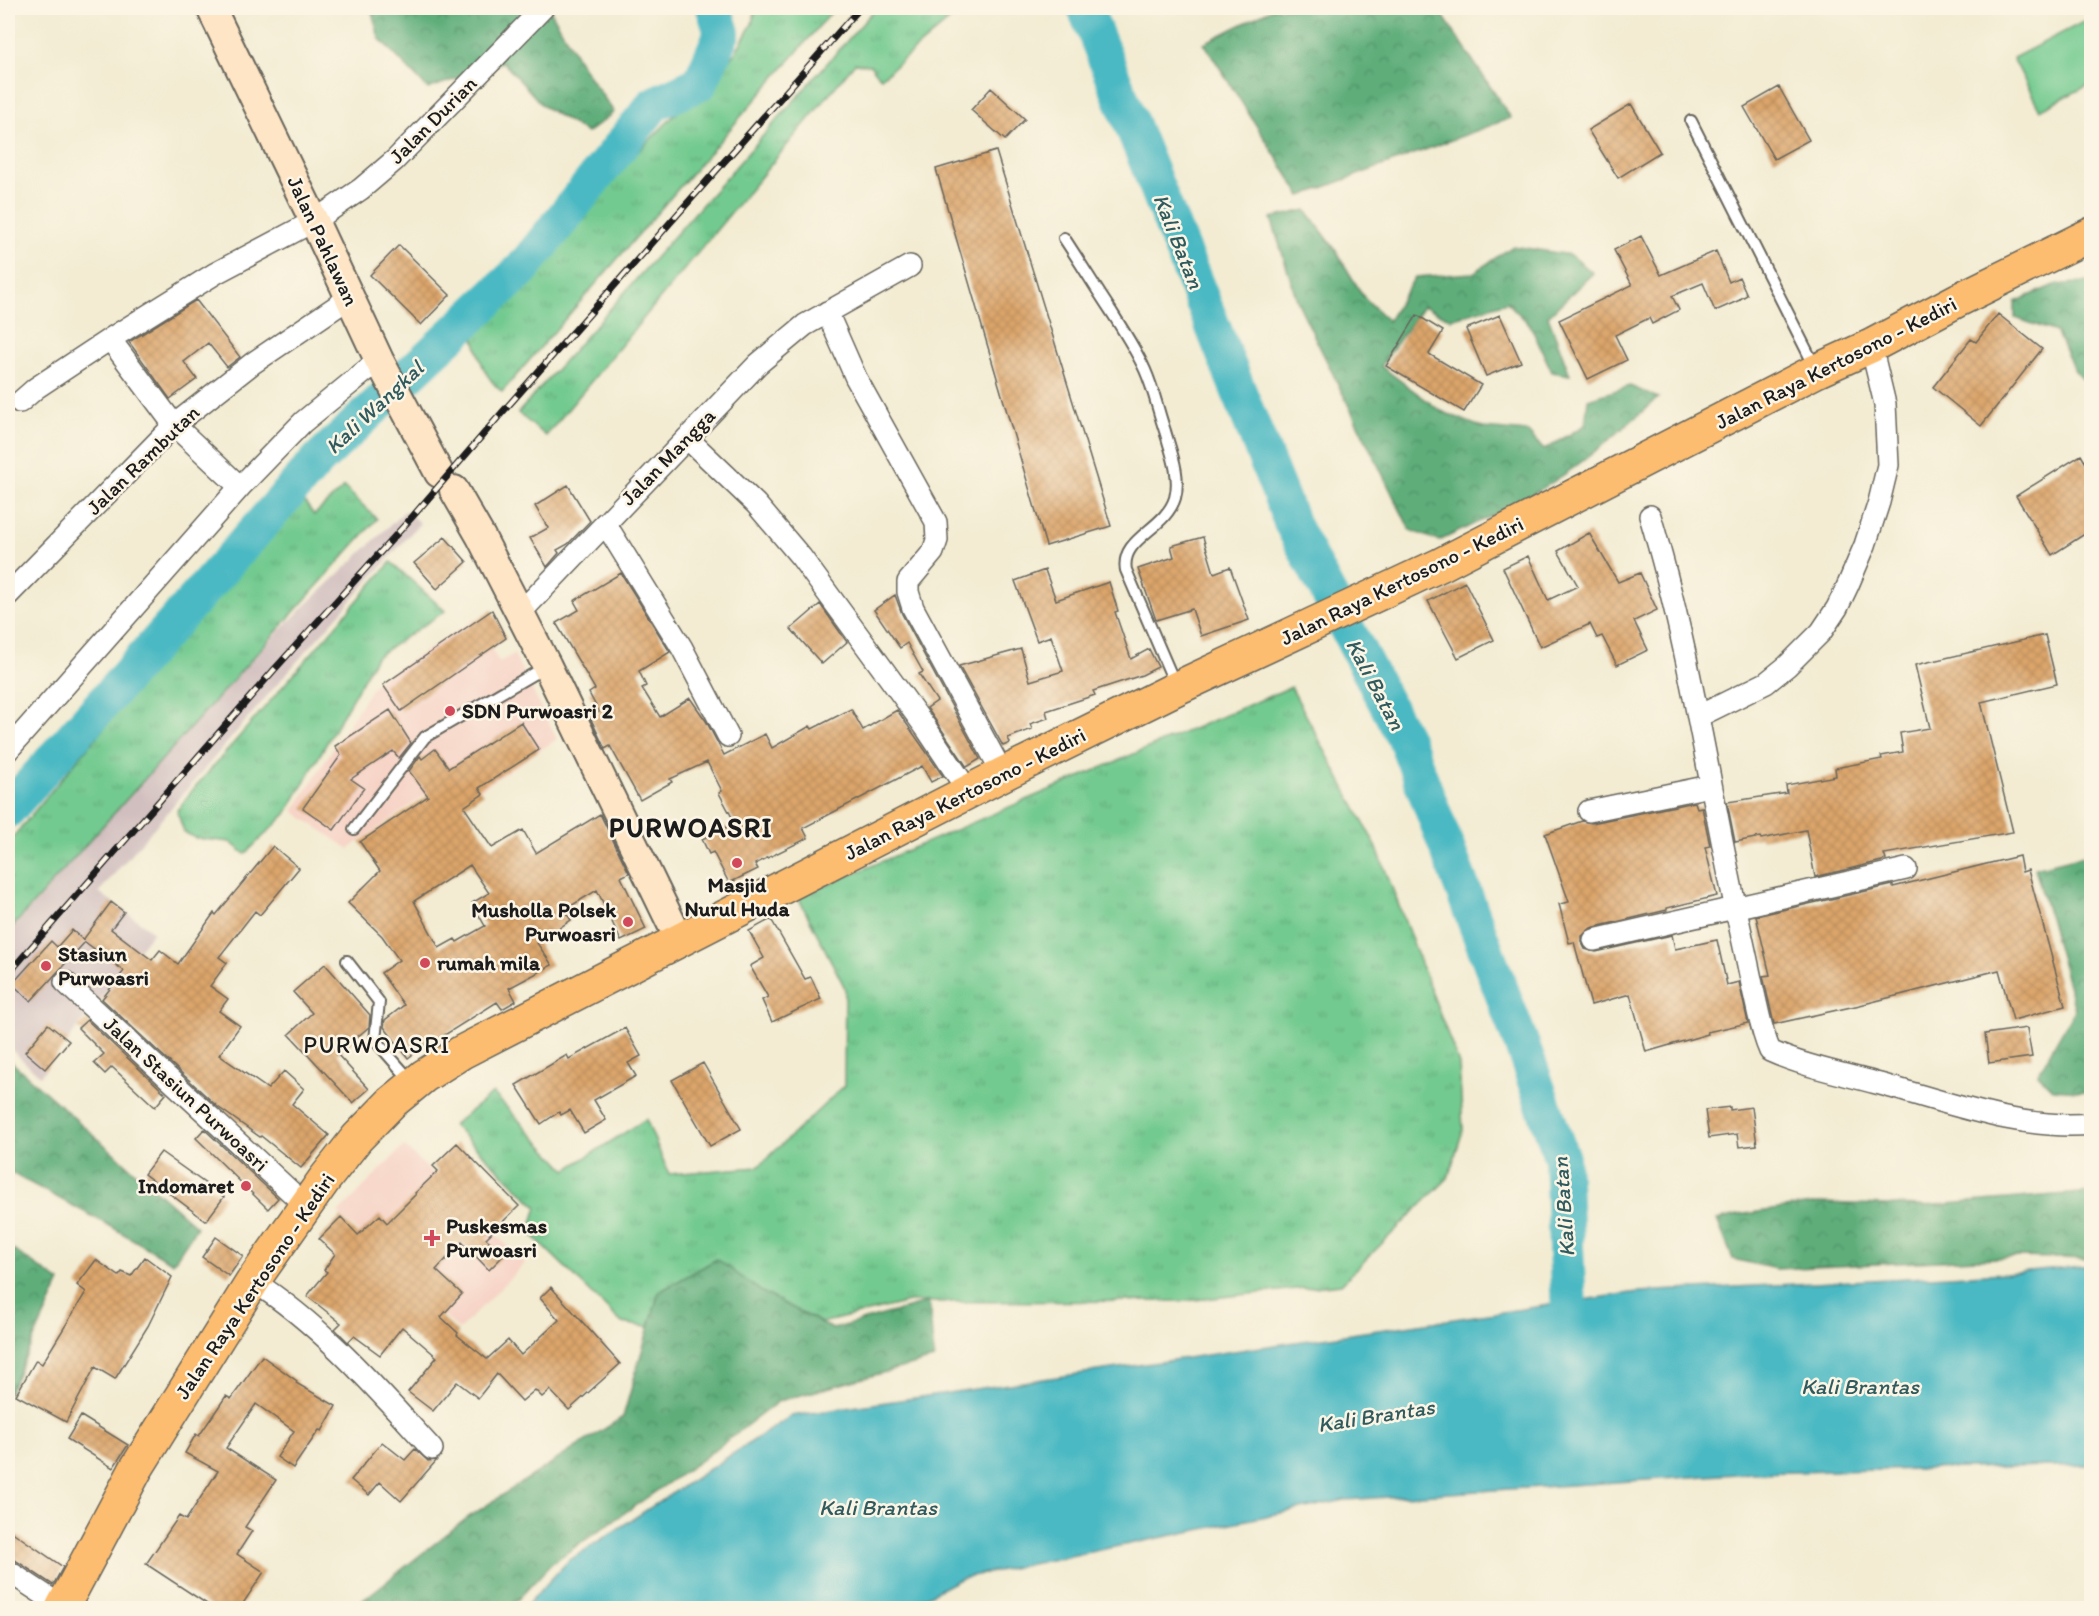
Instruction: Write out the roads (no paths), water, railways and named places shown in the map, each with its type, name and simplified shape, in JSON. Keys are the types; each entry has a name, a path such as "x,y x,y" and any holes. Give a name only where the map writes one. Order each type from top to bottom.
{"highway":[{"name":"Jalan Raya Kertosono - Kediri","path":"63,1608 136,1469 253,1281 324,1180 357,1138 392,1103 424,1076 462,1052 1003,774 1177,688 1440,565 1816,371 1871,346 2091,234"}],"main road":[{"name":"Jalan Pahlawan","path":"211,8 383,367 446,482 481,537 547,666 679,939"}],"street":[{"name":"Jalan Durian","path":"20,402 36,388 110,339 216,273 314,220 361,189 394,160 543,8"},
{"name":"Jalan Mangga","path":"519,614 758,364 805,325 910,266"},
{"name":"Jalan Rambutan","path":"8,595 174,425 253,363 349,298"},
{"path":"827,312 856,378 936,522 937,540 933,552 908,582 908,592 913,608 1003,774"},
{"path":"110,339 174,425 240,487"},
{"path":"1699,716 1766,683 1787,666 1821,632 1837,608 1848,585 1872,524 1888,465 1885,404 1871,346"},
{"path":"8,750 240,487 303,422 383,367"},
{"path":"687,438 756,504 801,557 926,728 968,792"},
{"path":"1650,516 1662,554 1699,716 1710,786 1762,1030 1770,1051 1817,1067 1995,1115 2053,1124 2091,1124"},
{"path":"605,523 682,648 728,736"},
{"path":"1589,811 1710,786"},
{"path":"1594,940 1906,869"},
{"name":"Jalan Stasiun Purwoasri","path":"65,982 306,1206"},
{"path":"253,1281 302,1315 359,1370 432,1449"},
{"path":"8,1571 63,1608"}],"lane":[{"path":"1691,121 1816,371"},
{"path":"1064,238 1146,371 1174,462 1177,489 1174,501 1161,522 1133,544 1126,554 1125,563 1177,688"},
{"path":"354,830 425,737 547,666"},
{"path":"347,961 379,1002 375,1040 414,1084"}],"water":[{"name":"Kali Brantas","path":"2091,1265 2091,1465 1752,1473 1345,1500 962,1578 905,1608 524,1608 568,1561 791,1416 1638,1292 2006,1273"}],"waterway":[{"name":"Kali Wangkal","path":"8,810 319,459 522,269 654,104 700,83 722,33 714,8"},
{"name":"Kali Batan","path":"1085,8 1292,524 1407,743 1528,1061 1562,1159 1569,1312 1567,1350"}],"railway":[{"path":"8,974 860,8"}],"place":[{"name":"SDN Purwoasri 2","path":"450,711"},
{"name":"Masjid Nurul Huda","path":"737,863"},
{"name":"Musholla Polsek Purwoasri","path":"628,922"},
{"name":"rumah mila","path":"425,963"},
{"name":"Stasiun Purwoasri","path":"46,966"},
{"name":"Indomaret","path":"246,1186"},
{"name":"Puskesmas Purwoasri","path":"432,1238"}],"district":[{"name":"PURWOASRI","path":"691,828"},
{"name":"PURWOASRI","path":"377,1045"}]}
